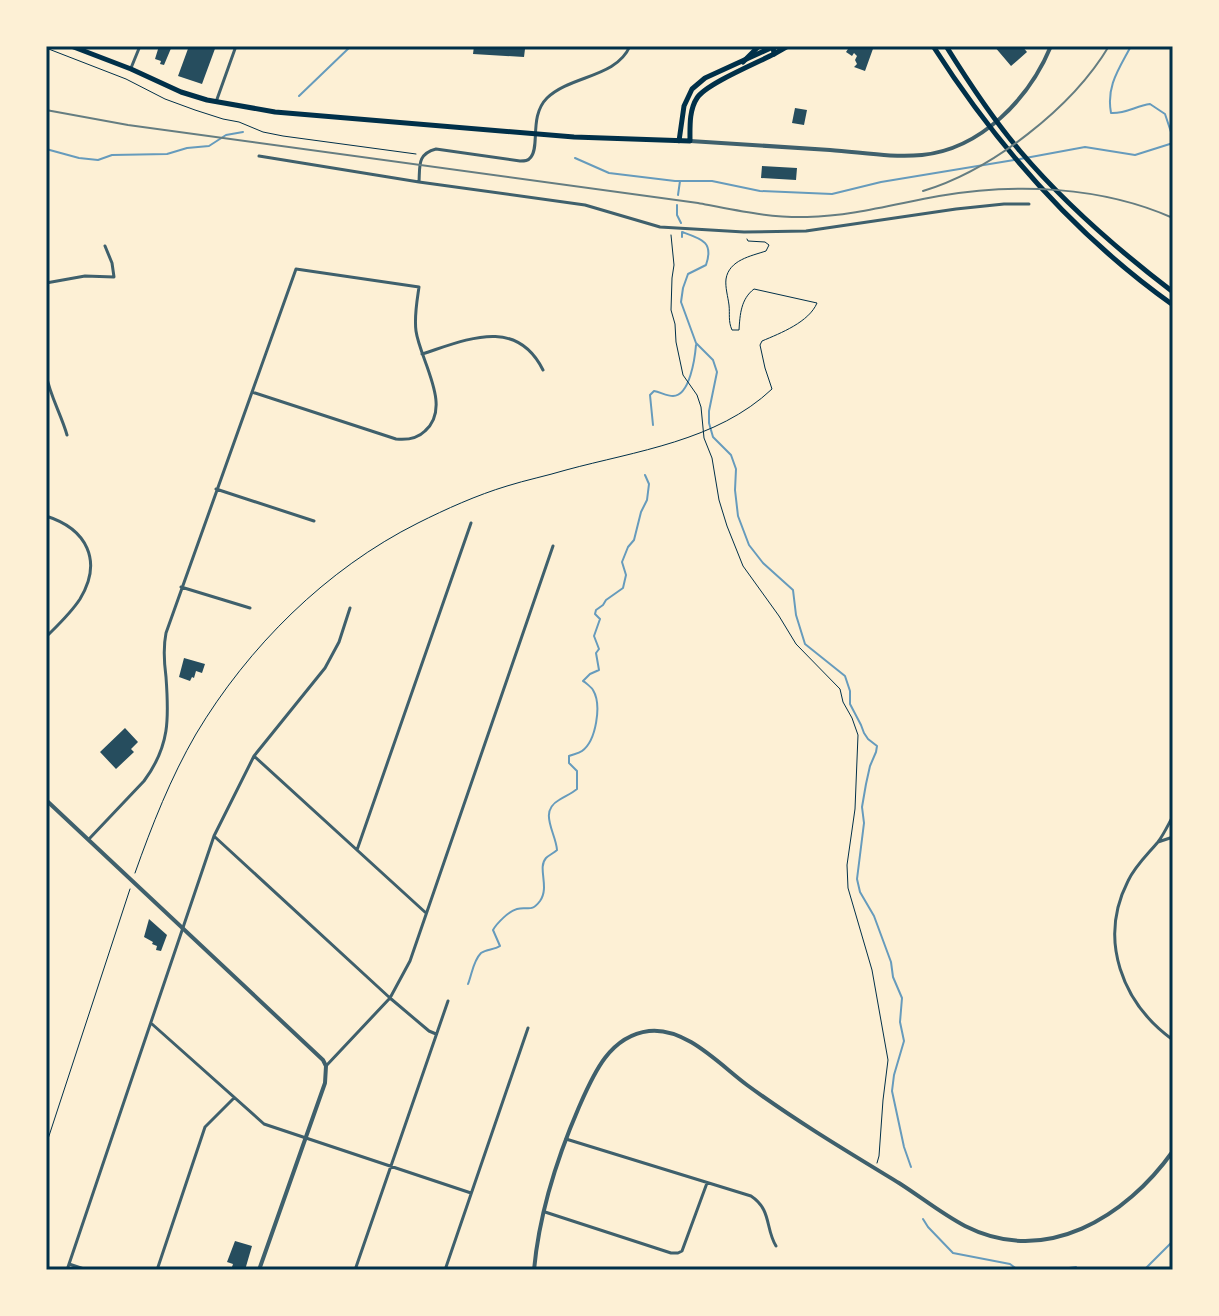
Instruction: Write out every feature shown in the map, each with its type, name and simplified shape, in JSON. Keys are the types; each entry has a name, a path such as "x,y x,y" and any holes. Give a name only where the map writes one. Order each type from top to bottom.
{"highway":[{"path":"71,46 170,88 216,102 275,112 534,134 679,141 690,141 693,106 704,89 774,48"},
{"path":"743,62 759,46"},
{"path":"679,141 684,106 692,89 705,78 774,48 788,46"},
{"path":"933,46 1002,143 1058,206 1107,254 1173,305"},
{"path":"946,46 983,104 1021,153 1065,199 1173,292"}],"street":[{"path":"131,69 140,46"},
{"path":"216,102 236,46"},
{"path":"419,182 422,156 436,149 524,161 531,158 538,114 547,98 567,85 614,65 623,59 630,46"},
{"path":"690,141 907,156 945,150 973,139 1007,111 1030,84 1051,46"},
{"path":"259,156 585,205 660,227 744,232 806,231 901,220 989,205 1029,204"},
{"path":"46,283 85,276 114,277 105,246"},
{"path":"89,839 144,781 162,749 168,714 164,641 181,587 296,269 419,287 415,321 437,410 428,429 419,436 396,439 252,392"},
{"path":"422,354 472,338 501,337 526,348 543,370"},
{"path":"46,374 67,435"},
{"path":"216,489 314,521"},
{"path":"46,516 72,528 81,538 90,551 90,570 79,601 46,637"},
{"path":"357,850 471,523"},
{"path":"326,1066 390,998 410,961 553,546"},
{"path":"181,587 250,608"},
{"path":"67,1270 214,836 254,756 325,668 339,642 350,608"},
{"path":"254,756 426,913"},
{"path":"46,800 314,1050 326,1066 325,1083 260,1270"},
{"path":"1173,816 1158,842 1138,864 1124,890 1116,916 1115,945 1129,993 1146,1015 1173,1040"},
{"path":"214,836 390,998 436,1034"},
{"path":"1158,842 1173,837"},
{"path":"355,1270 448,1001"},
{"path":"151,1023 264,1124 471,1193"},
{"path":"445,1270 528,1028"},
{"path":"534,1270 536,1247 566,1139 594,1073 604,1058 622,1042 644,1032 660,1031 692,1042 806,1127 965,1226 1009,1240 1033,1241 1071,1234 1103,1219 1139,1192 1173,1151"},
{"path":"157,1270 205,1127 234,1098"},
{"path":"566,1139 707,1181 756,1200 765,1211 776,1246"},
{"path":"545,1212 678,1253 682,1251 707,1181"},
{"path":"69,1264 87,1270"}],"path":[{"path":"46,48 126,79 165,99 263,132 422,156"},
{"path":"670,227 674,265 671,310 676,342 683,375 701,407 704,438 712,458 727,526 743,566 796,644 840,689 858,735 855,809 847,865 848,888 872,970 888,1060 879,1156 874,1169"},
{"path":"676,441 727,419 772,389 760,345 762,341 796,325 817,303 754,289 743,303 739,330 732,330 726,280 728,273 736,262 766,251 769,245 748,241 744,232"}],"building":[{"path":"159,46 172,46 164,65 155,59"},
{"path":"189,46 216,46 202,84 178,76"},
{"path":"474,46 532,46 532,49 525,49 524,57 473,54"},
{"path":"843,46 874,46 865,71 854,67 857,56 846,52 848,49"},
{"path":"994,46 1022,46 1027,52 1011,66"},
{"path":"795,108 807,110 804,125 792,123"},
{"path":"762,166 797,168 796,180 761,178"},
{"path":"184,658 205,664 202,673 196,671 190,681 179,677"},
{"path":"125,728 138,742 131,749 134,752 116,769 100,752"},
{"path":"149,919 167,935 161,951 156,950 157,946 144,937"},
{"path":"235,1241 252,1246 245,1270 231,1270 233,1264 227,1262"}],"waterway":[{"path":"299,96 351,46"},
{"path":"1131,46 1112,86 1111,113 1150,104 1165,114 1173,138"},
{"path":"46,149 98,160 112,155 167,154 209,146 226,135 243,132"},
{"path":"1020,159 1085,147 1135,155 1173,143"},
{"path":"575,158 609,173 675,181 712,181 760,191 832,194 881,182 1014,160"},
{"path":"678,195 680,181"},
{"path":"677,205 681,223"},
{"path":"682,237 682,232 700,239 707,246 706,265 688,274 681,302 696,343 713,360 717,372 709,423 713,437 731,455 736,469 738,516 749,545 763,563 793,590 796,615 805,644 845,676 850,704 864,733 877,746 862,807 864,823 857,879 860,892 874,916 902,998 900,1022 904,1041 892,1091 911,1167"},
{"path":"653,425 650,395 654,391 673,396 684,390 696,345"},
{"path":"468,984 478,956 500,946 493,930 497,924 514,910 534,907 543,896 544,862 557,850 550,810 577,789 577,771 569,763 569,756 587,746 596,722 596,697 583,681 599,670 596,653 599,649 594,636 600,619 595,614 606,600 623,588 626,575 622,562 634,540 647,500 649,484 645,475"},
{"path":"923,1219 953,1253 1010,1264 1018,1270"},
{"path":"1144,1270 1173,1241"},
{"path":"1055,1270 1076,1267 1076,1270"}],"railway":[{"path":"923,191 976,168 1028,134 1074,92 1109,46"},
{"path":"46,110 128,125 779,216 840,214 968,192 1028,189 1117,199 1173,218"}]}
